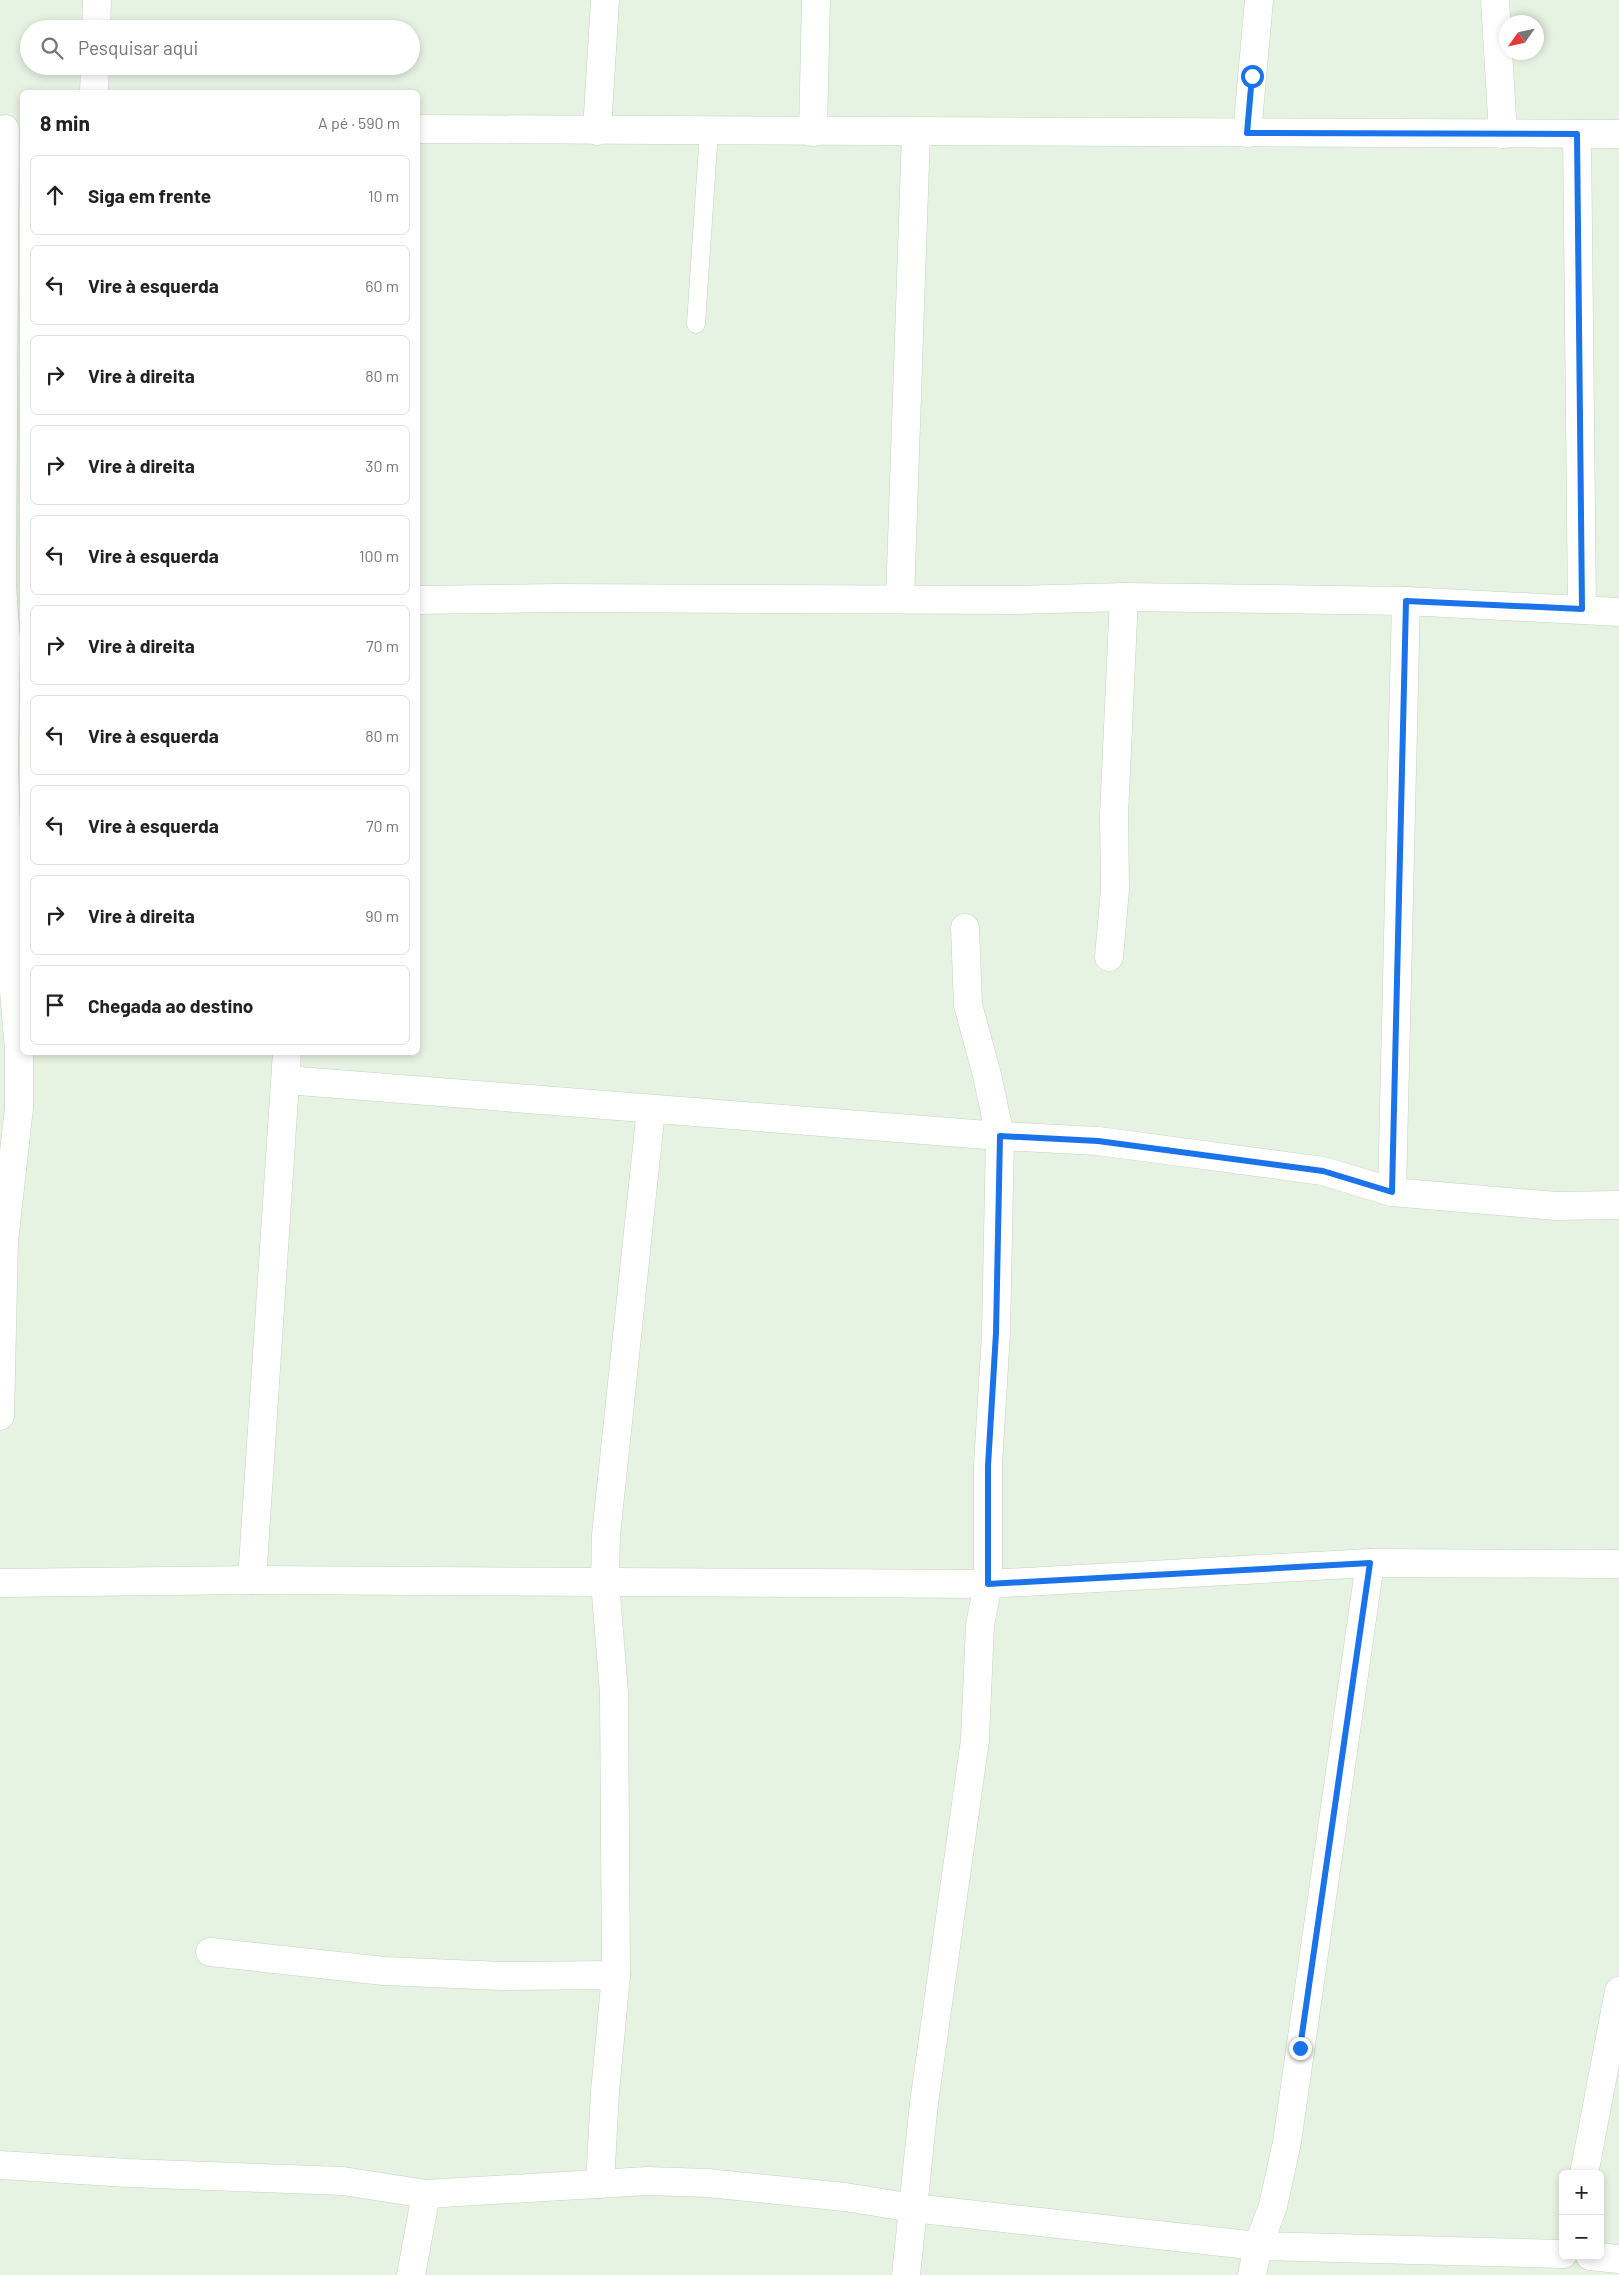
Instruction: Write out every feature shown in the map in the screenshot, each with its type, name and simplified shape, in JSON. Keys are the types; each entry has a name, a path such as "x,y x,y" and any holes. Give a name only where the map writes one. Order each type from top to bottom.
{"street":[{"path":"96,20 97,0"},
{"path":"597,130 605,0"},
{"path":"813,132 816,0"},
{"path":"1247,133 1259,0"},
{"path":"1495,0 1502,134"},
{"path":"94,90 95,75"},
{"path":"0,1416 4,1241 19,1108 19,1049 9,933 2,762 6,640 1,585 9,129"},
{"path":"420,129 916,133 1619,134"},
{"path":"900,599 916,133"},
{"path":"1577,134 1582,609"},
{"path":"1109,957 1115,890 1114,815 1124,597"},
{"path":"420,600 557,598 1016,600 1124,597 1406,601 1619,612"},
{"path":"1392,1192 1406,601"},
{"path":"906,2275 924,2103 975,1740 980,1625 988,1584 988,1466 996,1333 1000,1136 988,1075 968,1005 965,928"},
{"path":"252,1580 287,1055"},
{"path":"286,1080 1000,1136 1098,1141 1323,1171 1392,1192 1556,1206 1619,1205"},
{"path":"600,2184 616,1975 614,1693 605,1582 606,1535 651,1109"},
{"path":"0,1583 252,1580 988,1584 1370,1563 1619,1564"},
{"path":"1252,2275 1258,2246 1273,2206 1288,2142 1370,1563"},
{"path":"210,1952 384,1971 504,1976 616,1975"},
{"path":"1585,2170 1619,1991"},
{"path":"0,2165 128,2173 343,2181 426,2194 647,2181 708,2182 845,2197 913,2208 1258,2246 1559,2254"},
{"path":"411,2275 426,2194"},
{"path":"1604,2257 1619,2258"},
{"path":"1564,2275 1567,2260"}],"lane":[{"path":"696,324 709,131"}],"route":[{"path":"1252,76 1247,133 1577,134 1582,609 1406,601 1392,1192 1323,1171 1098,1141 1000,1136 996,1333 988,1466 988,1584 1370,1563 1300,2048"}]}
